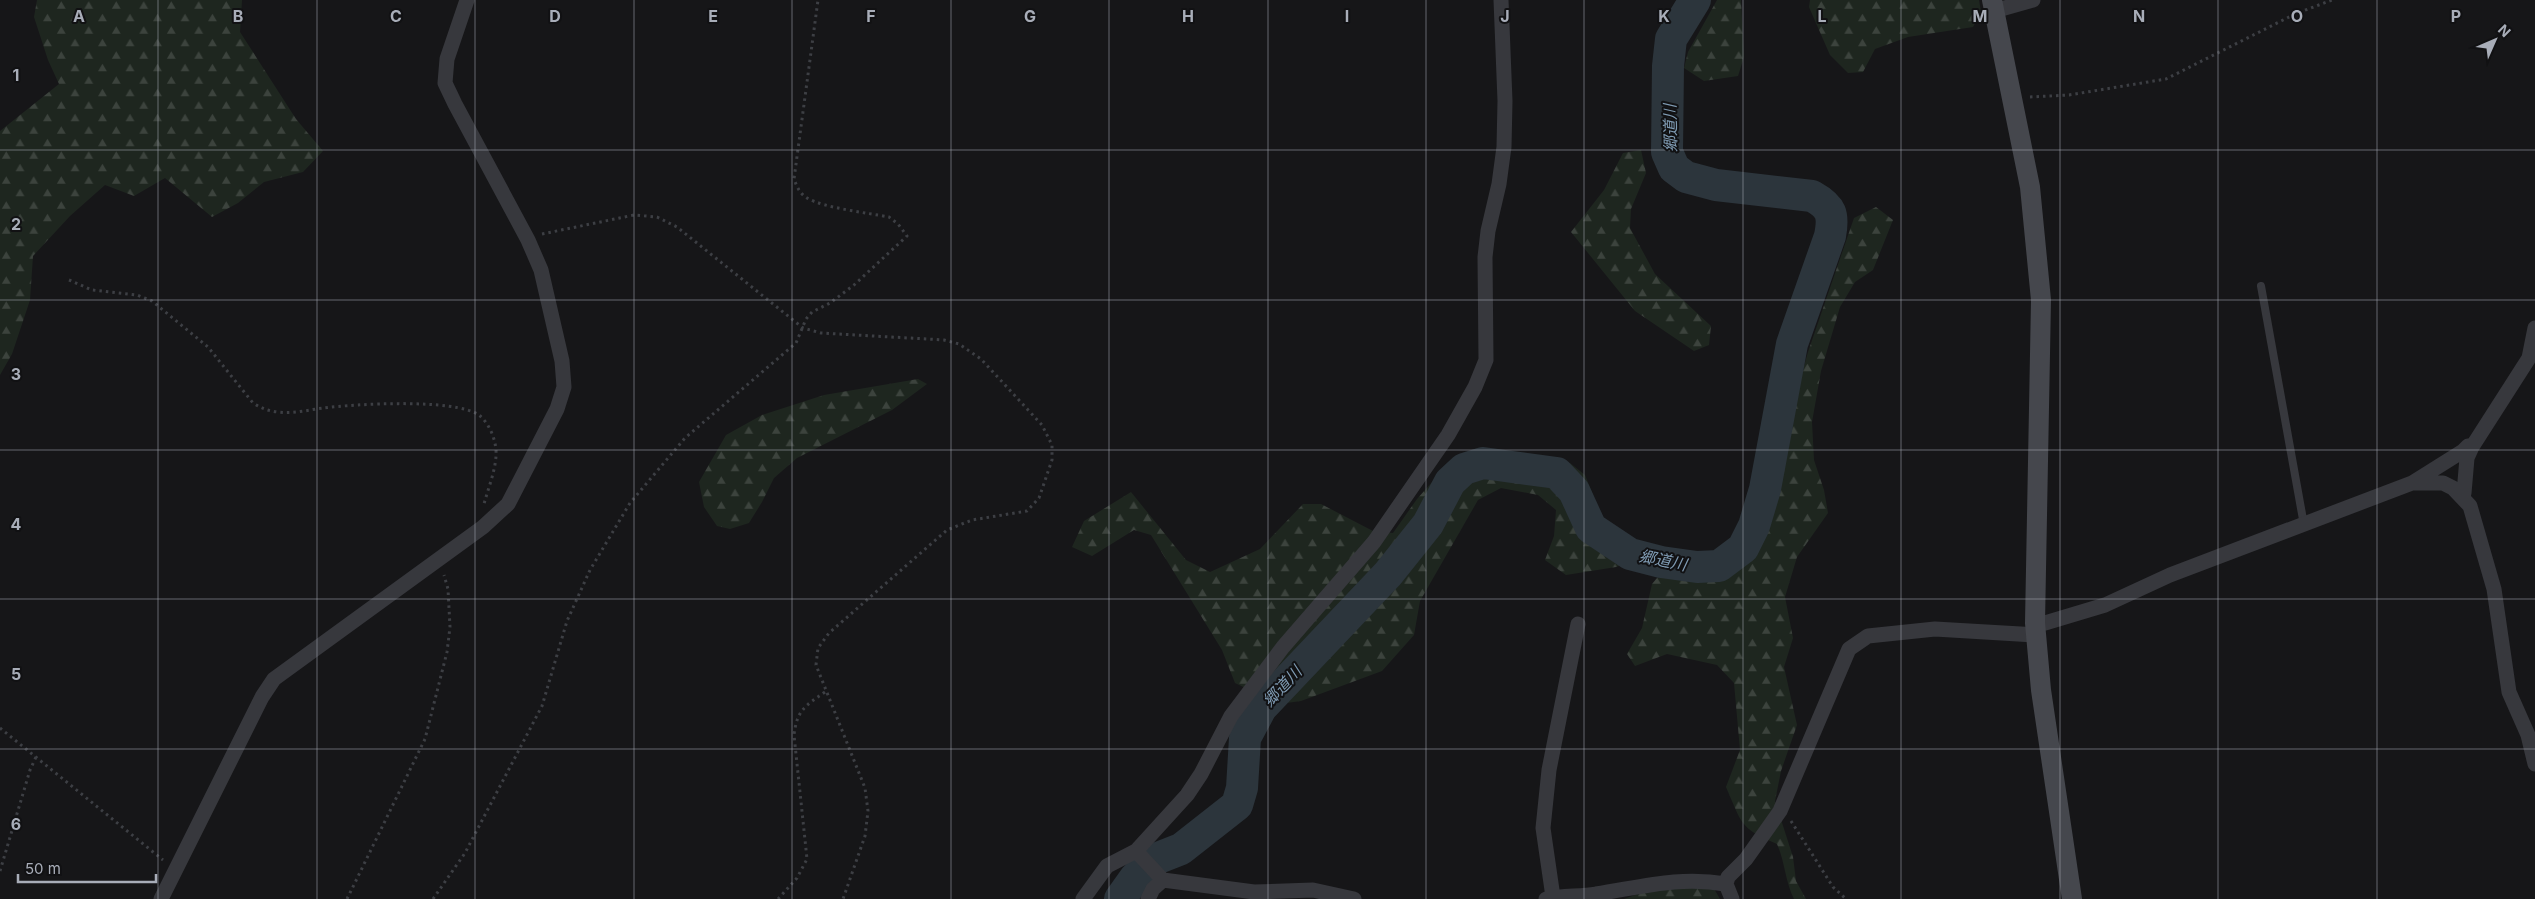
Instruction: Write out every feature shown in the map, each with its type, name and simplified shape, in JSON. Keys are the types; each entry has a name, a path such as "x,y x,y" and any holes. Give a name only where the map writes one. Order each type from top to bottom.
{"street":[{"path":"161,899 262,697 274,679 483,527 508,504 557,409 564,387 562,362 543,279 528,240 455,104 446,82 447,59 466,0"},
{"path":"1083,899 1107,866 1139,855 1187,795 1201,774 1231,716 1283,647 1374,542 1448,435 1475,387 1486,360 1485,257 1504,147 1505,101 1501,0"},
{"path":"2033,0 1993,5 2030,187 2040,300 2035,629 2041,690 2072,899"},
{"path":"2462,496 2464,493 2467,458 2472,447 2529,358 2535,328"},
{"path":"1732,899 1726,884 1728,877 1746,859 1780,811 1849,649 1868,636 1935,629 2035,629 2045,623 2105,605 2170,575 2412,483 2468,446 2472,447"},
{"path":"2412,483 2443,483 2462,496 2470,506 2494,589 2510,692 2528,735 2535,764"},
{"path":"1578,624 1549,770 1544,818 1543,828 1550,898 1594,894 1659,882 1703,880 1726,884"},
{"path":"1139,855 1160,877 1254,892 1313,890 1354,899"},
{"path":"1148,899 1160,877"}],"lane":[{"path":"2261,286 2304,525"}],"path":[{"path":"433,899 465,853 542,706 571,612 590,570 630,503 685,438 796,343 806,318 812,312 830,303 854,285 907,236 889,217 807,198 798,190 794,179 818,0"},
{"path":"2010,93 2025,97 2069,95 2166,79 2294,14 2332,0"},
{"path":"528,240 540,234 634,215 657,217 677,227 803,328 821,333 944,340 959,344 987,365 1042,426 1052,445 1052,460 1039,498 1027,511 972,520 947,530 829,633 818,648 816,665 825,692 865,788 868,811 865,836 843,899"},
{"path":"69,280 92,290 137,295 152,301 208,347 253,403 262,409 292,413 350,405 406,404 465,409 478,414 487,423 494,437 496,455 483,508 483,527"},
{"path":"346,899 425,739 447,652 450,627 448,589 444,573 436,561"},
{"path":"778,899 797,878 807,859 794,735 796,717 807,704 825,692"},
{"path":"0,728 175,870"},
{"path":"0,871 30,770 36,758"},
{"path":"1780,811 1788,815 1833,887 1846,899"}],"green space":[{"path":"37,0 242,0 240,32 296,119 323,151 303,172 264,182 238,203 212,217 165,178 134,196 105,185 70,216 33,256 30,300 12,354 0,375 0,131 59,84 48,60 34,17"},
{"path":"1717,0 1741,0 1744,57 1738,76 1704,81 1684,68 1688,52"},
{"path":"1810,0 1979,0 1981,12 1973,27 1908,37 1875,49 1863,72 1848,73 1830,55 1809,7"},
{"path":"1641,150 1646,173 1631,209 1630,228 1655,274 1711,326 1709,345 1694,351 1635,311 1571,232 1604,190 1623,153"},
{"path":"1876,207 1893,220 1873,270 1855,282 1840,307 1821,371 1812,422 1814,460 1824,490 1828,513 1797,557 1785,597 1793,638 1784,667 1797,725 1781,771 1775,801 1793,857 1796,881 1806,899 1794,899 1777,844 1755,833 1743,823 1726,787 1740,750 1734,683 1717,665 1667,654 1635,666 1627,654 1642,628 1652,584 1662,572 1713,582 1744,565 1765,536 1779,492 1789,419 1808,352 1854,218"},
{"path":"918,379 927,384 892,410 797,458 774,478 749,523 730,529 717,526 704,507 699,482 726,435 762,415 824,395"},
{"path":"1489,453 1570,463 1585,475 1599,510 1611,529 1627,538 1629,562 1616,567 1566,575 1545,560 1554,536 1556,510 1538,495 1501,488 1478,500 1420,601 1414,635 1382,671 1301,701 1279,704 1235,683 1222,650 1151,535 1134,530 1092,556 1072,547 1084,521 1131,492 1186,560 1210,572 1260,549 1303,504 1321,504 1373,531 1393,533 1417,499 1441,472"},
{"path":"1668,883 1713,887 1720,899 1624,899"}],"waterway":[{"name":"郷道川","path":"1120,899 1135,878 1153,860 1181,849 1237,805 1242,788 1245,738 1261,708 1388,574 1428,524 1450,482 1464,469 1483,463 1557,473 1574,491 1591,528 1630,554 1661,562 1697,567 1719,566 1743,548 1754,526 1765,489 1792,344 1830,236 1832,222 1828,208 1812,196 1716,185 1686,177 1674,168 1667,152 1668,66 1671,39 1695,0"}]}
